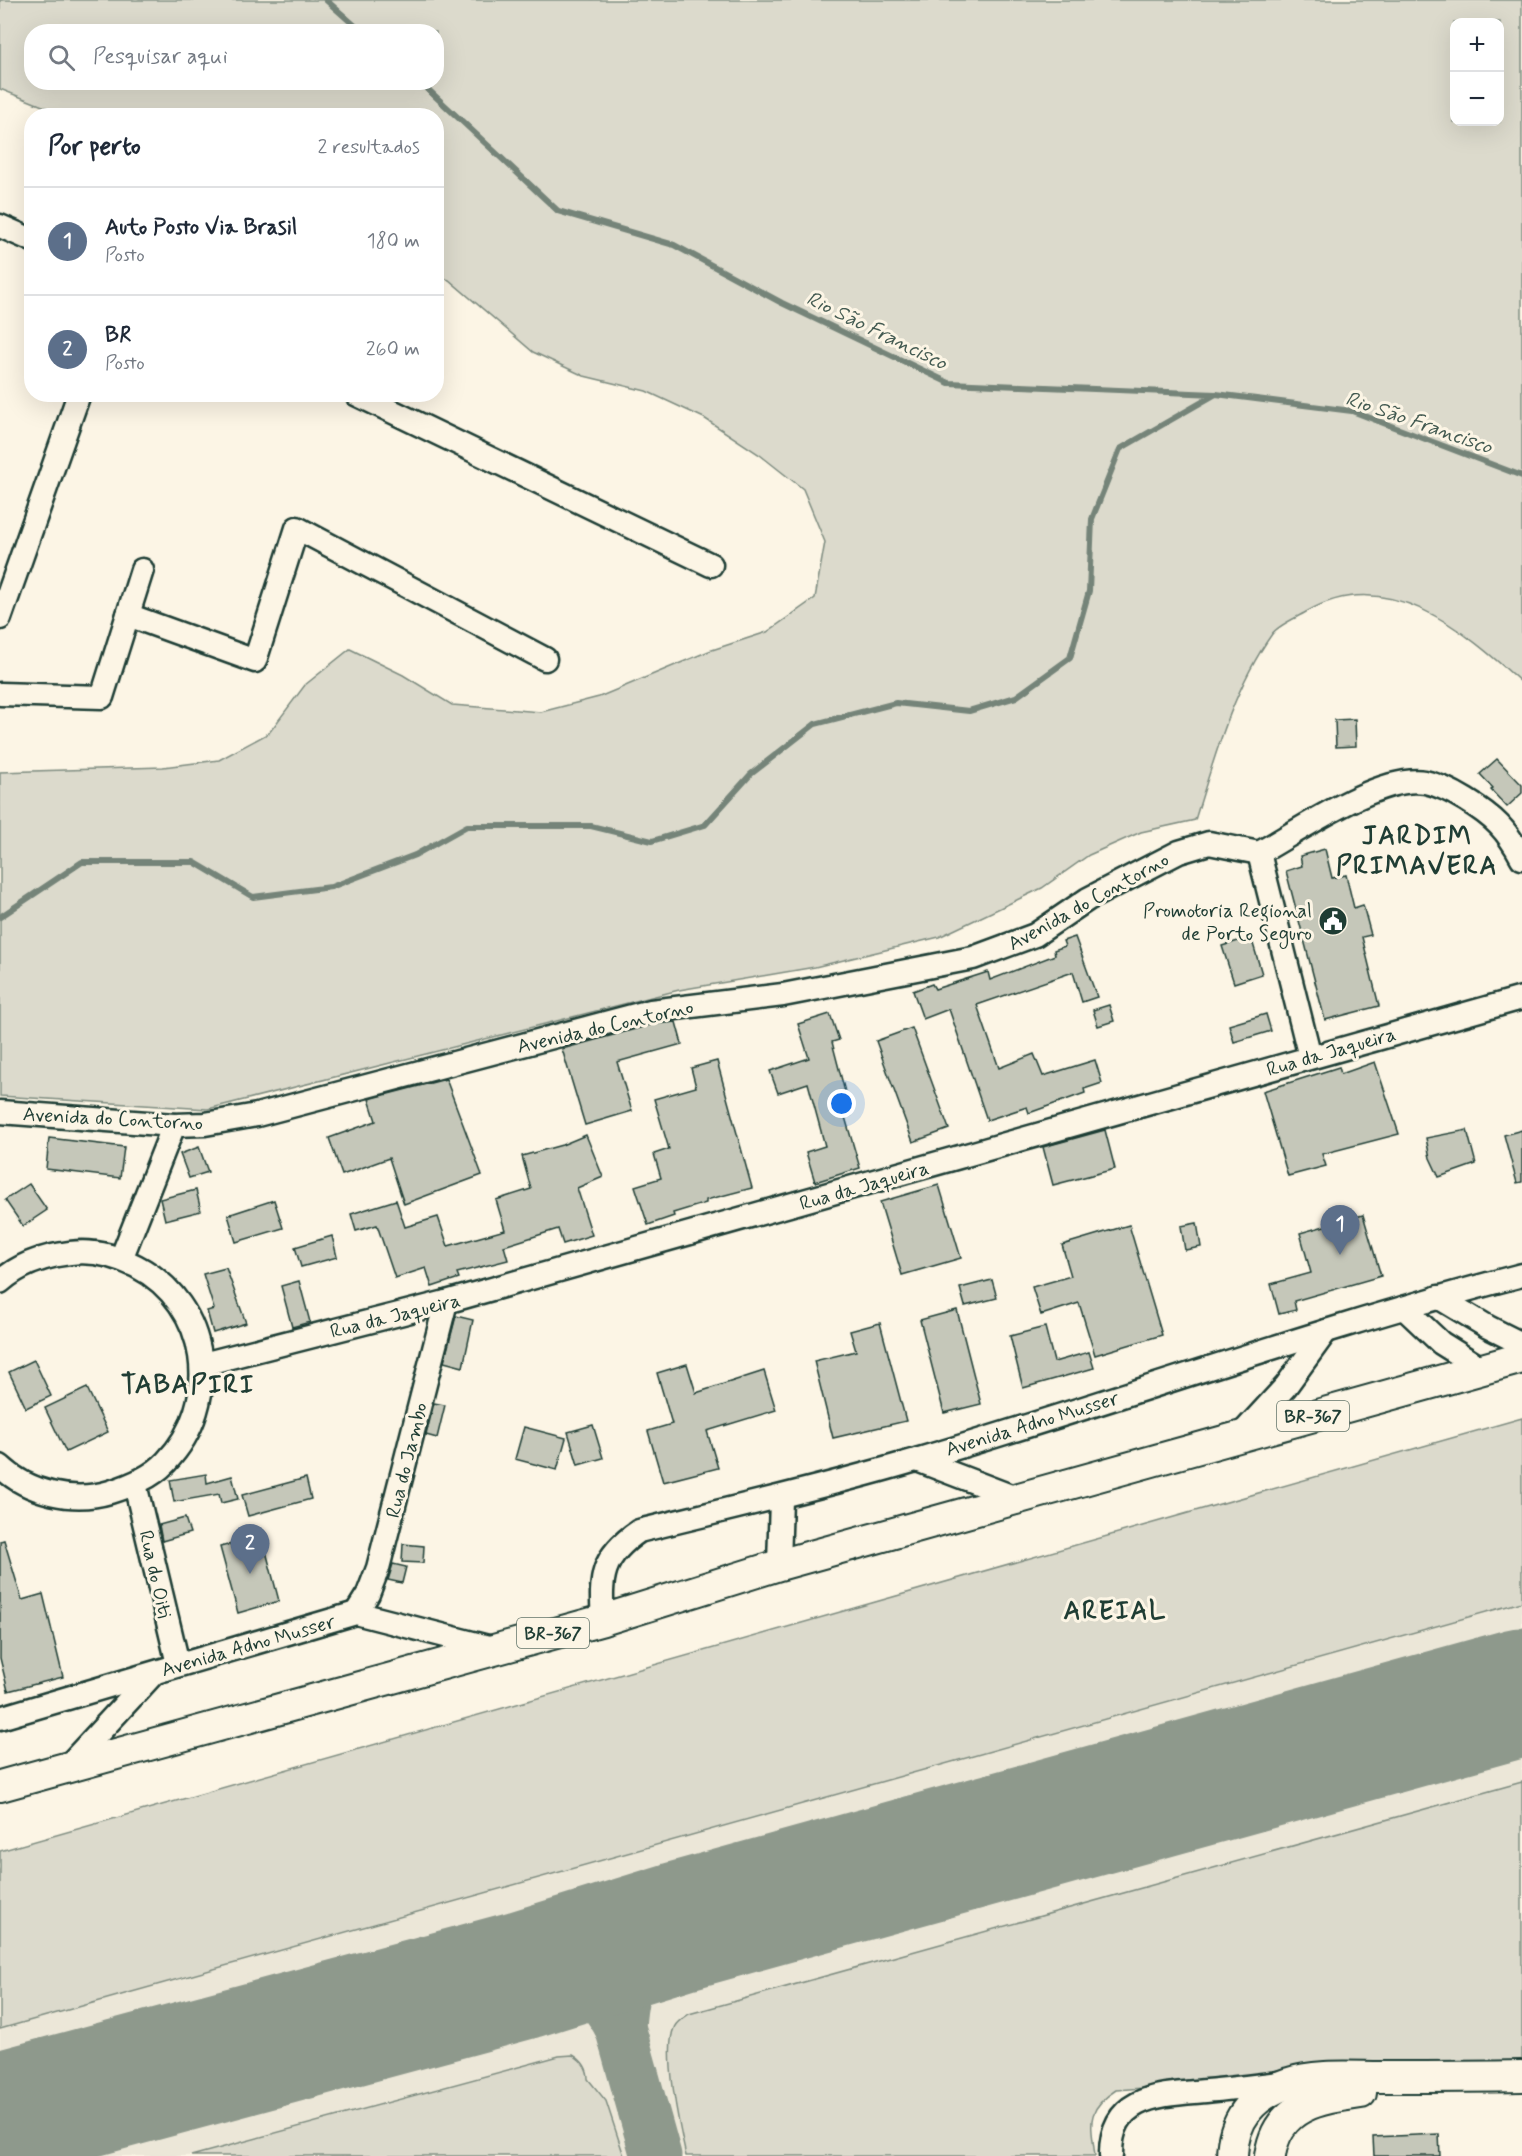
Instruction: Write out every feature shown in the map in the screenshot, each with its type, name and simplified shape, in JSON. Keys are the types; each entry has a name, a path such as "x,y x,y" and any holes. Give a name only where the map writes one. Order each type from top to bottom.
{"main road":[{"name":"BR-367","path":"0,1786 603,1620 779,1565 1522,1358"},
{"path":"1232,2156 1233,2140 1241,2117 1256,2100 1290,2082 1340,2077 1522,2076"},
{"path":"1270,2156 1272,2139 1281,2123 1312,2103 1475,2078"}],"street":[{"path":"0,226 24,236"},
{"path":"0,618 76,402"},
{"path":"373,402 711,566"},
{"path":"128,615 255,661 297,528 545,658"},
{"path":"0,694 102,698 142,570"},
{"path":"1310,1057 1259,853 1371,791 1396,782 1423,781 1446,788 1476,806 1507,831 1522,858"},
{"name":"Avenida do Contorno","path":"0,1112 174,1125 205,1124 257,1115 651,1011 783,995 973,958 1035,934 1088,899 1179,852 1209,843 1259,853"},
{"name":"Rua da Jaqueira","path":"203,1364 446,1302 1522,998"},
{"path":"121,1259 174,1125"},
{"path":"0,1282 12,1271 47,1256 84,1251 121,1259 152,1275 178,1299 195,1330 203,1364 201,1400 187,1435 165,1463 135,1484 93,1497 50,1494 10,1476 0,1466"},
{"name":"Avenida Adno Musser","path":"603,1620 601,1589 606,1566 619,1544 639,1531 781,1498 917,1460 1326,1331 1438,1297 1522,1275"},
{"path":"1438,1297 1471,1318 1522,1344"},
{"name":"Rua do Jambo","path":"356,1613 368,1594 378,1568 446,1302"},
{"path":"1404,1308 1441,1343 1484,1370"},
{"path":"1240,1436 1286,1386 1326,1331"},
{"path":"917,1460 1016,1498"},
{"name":"Rua do Oiti","path":"135,1484 178,1664"},
{"path":"779,1565 781,1498"},
{"name":"Avenida Adno Musser","path":"0,1718 356,1613 496,1649"},
{"path":"68,1766 154,1673"},
{"path":"1111,2156 1111,2143 1116,2123 1130,2108 1154,2096 1290,2082"}],"shaded area":[{"path":"0,0 1522,0 1522,683 1475,643 1450,625 1423,610 1395,599 1366,595 1336,599 1278,628 1258,655 1226,724 1195,820 1141,832 1089,855 1042,888 939,937 815,967 679,990 208,1109 0,1096 0,772 163,767 219,760 269,733 305,685 350,649 403,675 452,705 541,712 599,697 709,651 767,632 815,598 825,542 803,489 760,455 704,418 646,391 584,376 533,352 449,280 444,278 444,108 48,108 0,89"},
{"path":"1522,1418 1522,1602 0,2029 0,1851"},
{"path":"1522,1419 1522,2060 1116,2090 1099,2101 1090,2120 1095,2156 0,2156 0,1851"},
{"path":"1522,1782 1522,2060 1116,2090 1099,2104 1092,2118 1095,2156 686,2156 673,2089 670,2052 671,2037 675,2026 689,2014"},
{"path":"573,2055 584,2065 588,2079 606,2101 624,2156 191,2156 559,2056"}],"building":[{"path":"1355,719 1356,746 1336,747 1335,720"},
{"path":"1497,759 1522,785 1522,793 1507,807 1480,774"},
{"name":"Promotoria Regional de Porto Seguro","path":"1325,849 1332,878 1346,875 1354,908 1363,905 1371,935 1362,937 1379,1006 1325,1020 1286,871 1302,866 1300,856"},
{"path":"1075,937 1097,997 1082,1002 1073,972 977,1005 999,1068 1034,1054 1043,1076 1095,1060 1102,1083 1084,1089 1085,1093 1029,1113 1027,1107 987,1120 949,1009 923,1019 913,991 932,984 935,989 988,972 990,980 1055,955 1054,950 1065,946 1063,941"},
{"path":"1251,937 1262,974 1234,983 1222,946"},
{"path":"1109,1005 1114,1021 1098,1026 1093,1010"},
{"path":"830,1014 839,1040 832,1042 851,1115 845,1117 860,1168 815,1182 806,1152 825,1146 808,1083 778,1093 770,1071 809,1058 798,1024"},
{"path":"1266,1014 1271,1031 1234,1042 1229,1025"},
{"path":"676,1022 682,1044 617,1062 632,1111 585,1125 562,1049 654,1024"},
{"path":"912,1028 949,1129 913,1142 876,1041"},
{"path":"717,1061 752,1188 706,1200 706,1203 673,1213 674,1216 648,1225 635,1186 661,1178 654,1154 669,1149 654,1099 696,1087 691,1068"},
{"path":"1375,1062 1399,1134 1322,1154 1326,1166 1288,1176 1263,1091 1339,1067 1341,1074"},
{"path":"446,1079 482,1175 404,1204 389,1158 342,1175 329,1138 376,1121 369,1099"},
{"path":"1105,1130 1115,1169 1053,1185 1043,1147"},
{"path":"1467,1130 1476,1164 1439,1177 1430,1158 1426,1138"},
{"path":"1522,1130 1522,1182 1517,1183 1504,1135"},
{"path":"586,1135 603,1177 577,1188 592,1235 563,1244 558,1229 504,1246 508,1260 457,1273 459,1278 432,1287 426,1268 395,1278 377,1225 356,1231 351,1214 396,1200 405,1227 438,1217 448,1246 505,1230 496,1200 531,1189 522,1156 562,1145"},
{"path":"49,1138 124,1147 120,1178 46,1169"},
{"path":"199,1147 208,1172 189,1178 180,1154"},
{"path":"29,1184 47,1210 23,1226 5,1200"},
{"path":"939,1185 961,1258 902,1275 880,1202"},
{"path":"196,1190 201,1211 165,1220 160,1199"},
{"path":"274,1200 283,1228 236,1242 228,1215"},
{"path":"1363,1215 1381,1276 1294,1301 1296,1310 1279,1314 1271,1284 1311,1273 1300,1233"},
{"path":"1197,1223 1201,1247 1185,1250 1181,1226"},
{"path":"1129,1225 1162,1335 1095,1355 1079,1303 1041,1315 1032,1287 1071,1276 1062,1245"},
{"path":"332,1236 337,1257 301,1267 295,1247"},
{"path":"226,1268 246,1323 213,1333 207,1311 214,1309 203,1274"},
{"path":"992,1280 997,1298 965,1306 960,1288"},
{"path":"299,1281 310,1322 292,1327 281,1286"},
{"path":"957,1310 981,1404 944,1413 920,1320"},
{"path":"456,1316 473,1320 463,1367 444,1362"},
{"path":"880,1323 906,1421 833,1438 814,1361 856,1351 850,1331"},
{"path":"1045,1327 1054,1362 1089,1352 1094,1368 1023,1388 1010,1336"},
{"path":"34,1360 51,1396 26,1408 9,1372"},
{"path":"687,1364 696,1393 764,1371 776,1410 707,1431 718,1468 663,1482 648,1431 672,1424 657,1373"},
{"path":"87,1388 108,1432 66,1452 45,1408"},
{"path":"434,1403 445,1405 437,1438 426,1435"},
{"path":"593,1425 603,1458 578,1465 568,1432"},
{"path":"524,1427 566,1438 557,1470 515,1459"},
{"path":"206,1474 207,1483 232,1476 238,1499 221,1503 219,1494 174,1502 170,1480"},
{"path":"306,1478 311,1499 248,1516 242,1495"},
{"path":"185,1518 190,1533 162,1541 159,1525"},
{"path":"262,1536 279,1601 238,1613 220,1547"},
{"path":"4,1540 22,1600 43,1594 63,1677 8,1691 0,1658 0,1541"},
{"path":"403,1544 424,1546 423,1563 402,1562"},
{"path":"393,1564 406,1567 402,1583 388,1580"},
{"path":"1439,2134 1440,2156 1374,2156 1373,2137"}],"waterway":[{"name":"Rio São Francisco","path":"326,0 353,24"},
{"name":"Rio São Francisco","path":"429,90 558,211 674,245 782,303 949,383 1216,394 1352,411 1522,476"},
{"path":"0,917 82,862 194,862 253,897 331,887 415,855 467,826 591,826 652,841 705,825 751,774 815,724 896,703 969,711 1016,697 1070,658 1089,591 1092,519 1120,449 1216,394"}],"taxiway":[{"path":"656,2156 620,2027 625,1992 634,1967 652,1946 680,1926"},
{"path":"522,1975 555,1974 581,1982 602,1999 620,2027"}],"runway":[{"path":"0,2116 522,1975 680,1926 1522,1692"}],"place":[{"name":"Promotoria Regional de Porto Seguro","path":"1333,921"},
{"name":"Auto Posto Via Brasil","path":"1340,1255"},
{"name":"BR","path":"250,1574"}],"district":[{"name":"JARDIM PRIMAVERA","path":"1417,850"},
{"name":"TABAPIRI","path":"188,1384"},
{"name":"AREIAL","path":"1115,1610"}]}
